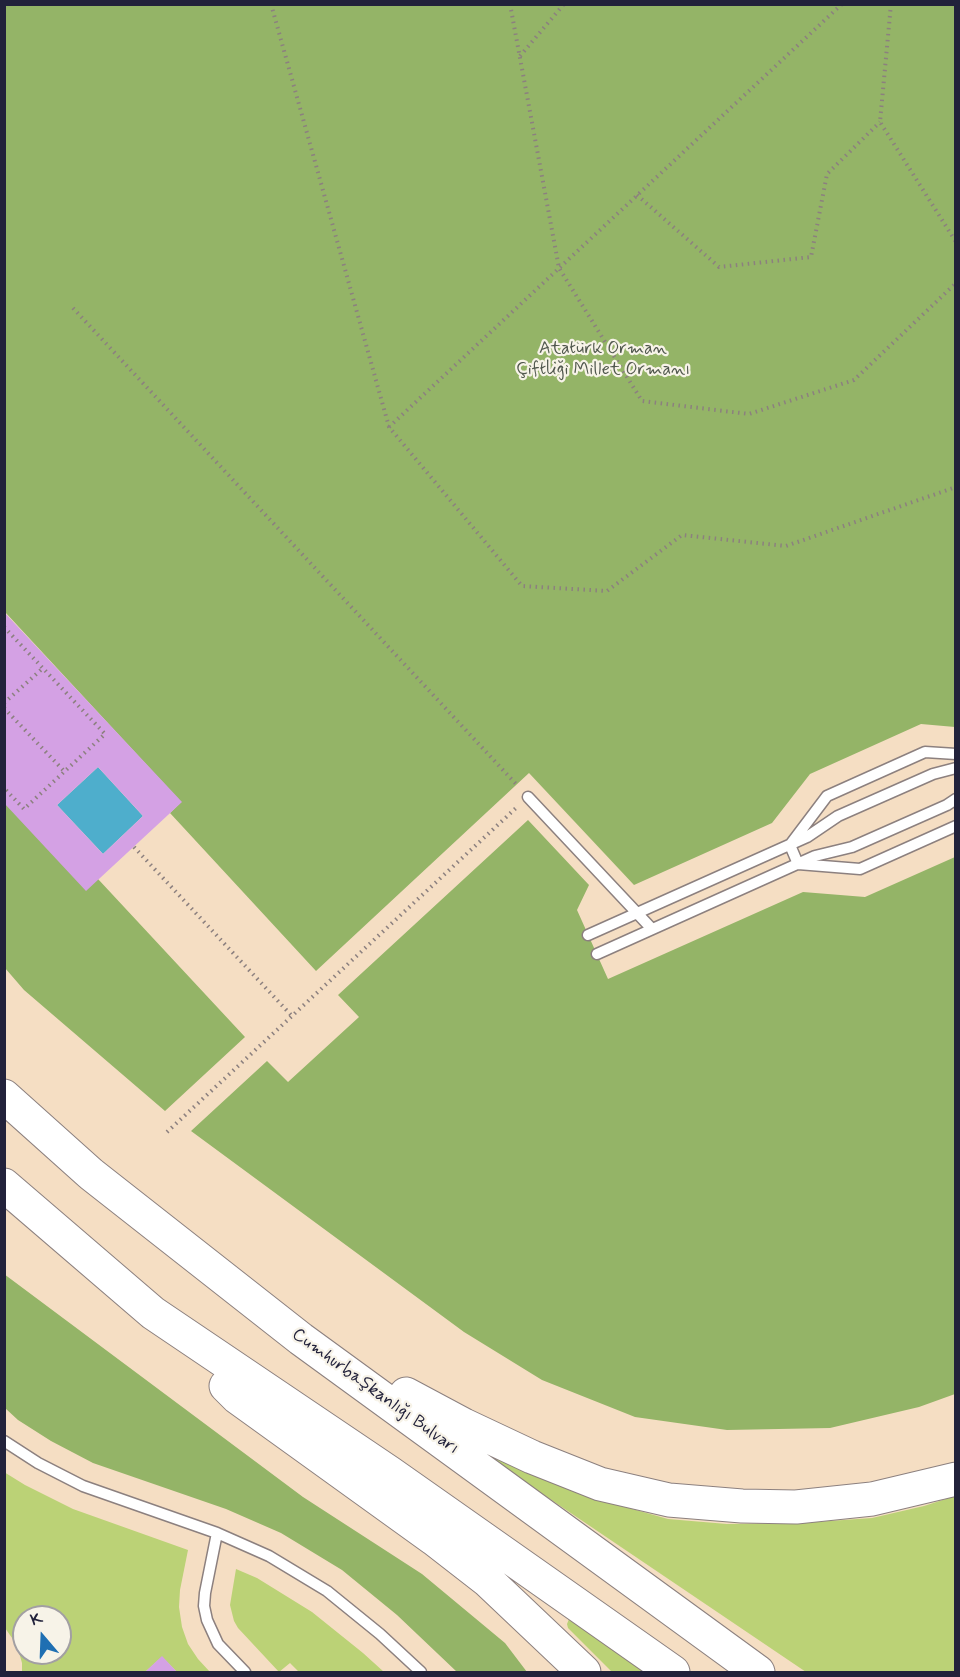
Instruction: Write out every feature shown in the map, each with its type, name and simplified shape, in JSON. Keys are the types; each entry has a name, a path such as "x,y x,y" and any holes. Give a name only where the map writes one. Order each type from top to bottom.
{"main road":[{"name":"Cumhurbaşkanlığı Bulvarı","path":"4,1096 91,1174 301,1338 758,1672"},
{"path":"4,1185 153,1313 237,1397 434,1539 488,1581 584,1672"},
{"path":"153,1313 390,1473 673,1672"},
{"path":"301,1338 464,1425 532,1457 600,1484 669,1500 742,1506 796,1507 872,1499 956,1479"}],"lane":[{"path":"790,845 827,796 926,752 956,754"},
{"path":"588,935 807,837 838,816 933,774 956,768"},
{"path":"528,797 652,929"},
{"path":"597,954 815,856 852,847 956,799"},
{"path":"798,864 860,869 956,826"},
{"path":"790,845 798,864"},
{"path":"4,1441 38,1463 83,1486 216,1533 269,1556 327,1591 380,1634 421,1672"},
{"path":"216,1533 205,1593 207,1620 218,1644 245,1672"}],"path":[{"path":"271,4 389,427 522,586 607,591 682,535 786,546 956,487"},
{"path":"510,4 559,268 642,400 749,414 854,380 956,283"},
{"path":"520,57 564,4"},
{"path":"389,427 842,4"},
{"path":"891,4 880,122 956,242"},
{"path":"637,195 720,267 811,257 827,174 880,122"},
{"path":"73,308 528,797 167,1132"},
{"path":"4,627 105,734 24,809 4,789"},
{"path":"4,703 43,668"},
{"path":"4,708 64,771"},
{"path":"134,847 292,1016"}],"green space":[{"name":"Atatürk Orman Çiftliği Millet Ormanı","path":"5,5 955,5 955,727 921,724 810,774 772,823 634,885 529,773 316,971 170,813 181,802 5,612"},
{"path":"5,803 98,879 245,1037 165,1111 24,990 5,968"},
{"path":"528,820 589,885 577,910 608,979 803,892 865,897 955,857 955,1394 919,1407 830,1428 727,1430 635,1417 542,1380 464,1332 191,1131 267,1061 288,1082 359,1017 338,995"},
{"path":"4,1274 303,1497 422,1574 505,1643 527,1672 457,1672 397,1615 342,1570 281,1533 226,1509 93,1463 51,1441 18,1420 5,1408"},
{"path":"473,1447 597,1499 668,1519 727,1524 801,1523 872,1518 955,1496 955,1672 806,1672"},
{"path":"4,1472 73,1509 188,1550 180,1590 179,1607 182,1627 188,1644 210,1672 177,1672 162,1657 145,1672 22,1672 22,1665 72,1665 72,1605 12,1605 12,1638 5,1628"},
{"path":"236,1569 257,1578 312,1612 384,1672 299,1672 290,1663 279,1672 234,1621 230,1605"},
{"path":"569,1619 672,1672 612,1672 568,1628"}],"water":[{"path":"98,767 143,816 103,854 57,805"}],"building":[{"path":"4,612 182,802 86,891 4,803","holes":["98,767 143,816 103,854 57,805"]},
{"path":"162,1656 177,1672 145,1672"}]}
